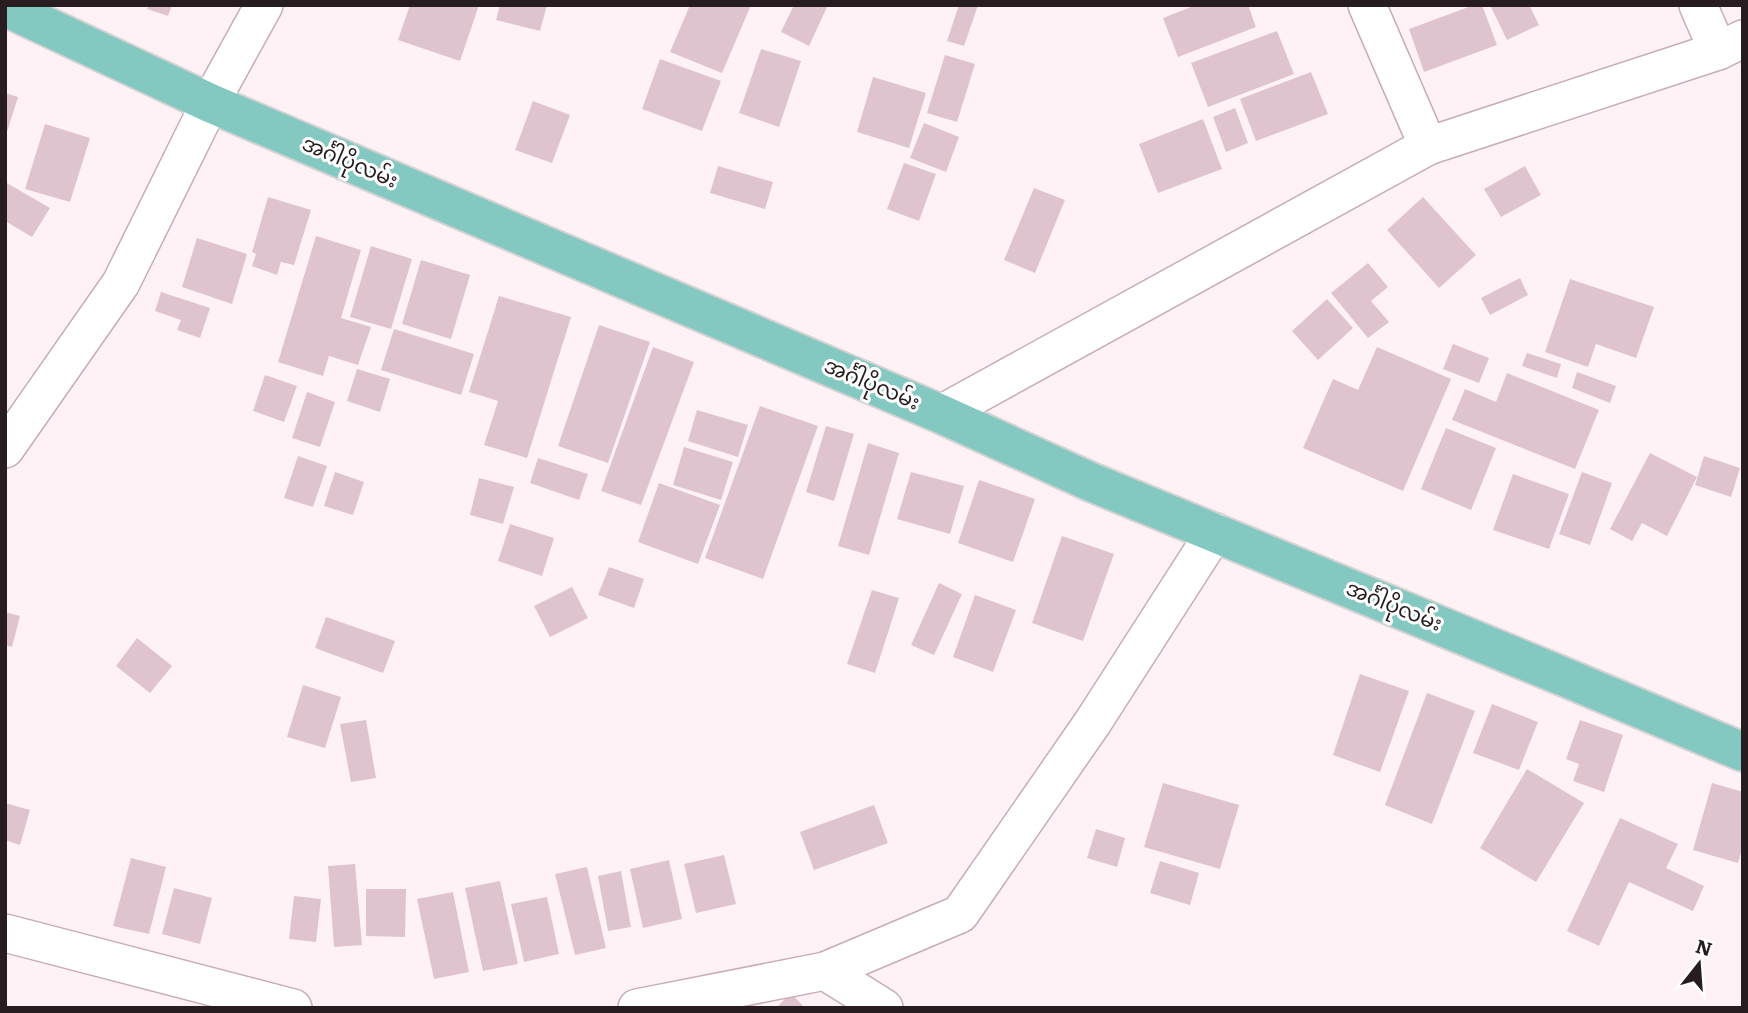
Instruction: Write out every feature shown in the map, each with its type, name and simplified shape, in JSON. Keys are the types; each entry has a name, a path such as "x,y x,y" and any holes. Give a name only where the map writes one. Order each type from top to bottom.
{"main road":[{"name":"အင်္ဂါပိုလမ်း","path":"5,7 210,103 941,414 1091,482 1743,752"}],"street":[{"path":"5,449 121,283 210,103 264,5"},
{"path":"1367,5 1427,146"},
{"path":"941,414 1427,146 1731,45 1698,5"},
{"path":"637,1008 825,971 960,915 1093,722 1215,532"},
{"path":"5,933 293,1008"},
{"path":"825,971 884,1008"}],"building":[{"path":"149,5 172,5 168,16 147,9"},
{"path":"410,5 479,5 460,61 398,40"},
{"path":"500,5 547,5 540,31 496,20"},
{"path":"690,5 751,5 722,73 670,52"},
{"path":"794,5 828,5 809,46 781,32"},
{"path":"959,5 978,5 964,46 947,41"},
{"path":"1196,5 1248,5 1256,27 1178,57 1163,18"},
{"path":"1474,5 1482,5 1497,45 1424,72 1409,29"},
{"path":"1490,5 1529,5 1539,25 1507,40"},
{"path":"1277,31 1294,74 1208,107 1191,63"},
{"path":"761,49 801,61 779,127 739,113"},
{"path":"945,55 975,64 957,122 927,113"},
{"path":"660,59 721,81 702,131 642,109"},
{"path":"1311,72 1328,114 1256,141 1240,99"},
{"path":"873,77 926,93 909,148 857,132"},
{"path":"5,93 18,97 6,135 5,135"},
{"path":"533,101 570,115 552,163 515,150"},
{"path":"1235,108 1248,143 1226,152 1213,117"},
{"path":"1203,119 1222,169 1158,193 1139,144"},
{"path":"924,123 959,137 946,172 910,158"},
{"path":"45,124 90,138 70,202 25,189"},
{"path":"904,163 936,174 919,221 887,209"},
{"path":"718,166 773,182 765,209 710,193"},
{"path":"1525,166 1541,195 1501,217 1484,189"},
{"path":"5,182 50,208 32,237 5,221"},
{"path":"1034,188 1065,200 1035,273 1004,260"},
{"path":"268,197 311,210 294,265 281,262 277,275 252,266 256,254 252,252"},
{"path":"1423,197 1476,255 1439,288 1387,230"},
{"path":"316,236 361,250 341,318 371,327 358,365 329,356 323,376 278,362"},
{"path":"197,238 247,254 232,304 182,287"},
{"path":"371,246 412,259 391,329 350,317"},
{"path":"421,260 470,275 451,339 402,324"},
{"path":"1368,263 1388,287 1371,301 1389,322 1368,338 1331,293"},
{"path":"1520,278 1528,295 1490,315 1481,298"},
{"path":"1570,279 1654,307 1636,358 1596,344 1588,367 1545,352"},
{"path":"161,292 210,308 200,338 177,330 181,320 155,311"},
{"path":"499,296 571,317 527,458 484,445 498,401 469,392"},
{"path":"1327,299 1353,328 1318,360 1292,331"},
{"path":"599,325 650,342 608,463 558,446"},
{"path":"394,329 474,354 461,395 381,370"},
{"path":"1453,344 1489,358 1479,383 1443,369"},
{"path":"653,347 694,362 641,505 601,491"},
{"path":"1377,347 1451,379 1403,491 1303,448 1333,379 1358,390"},
{"path":"1527,353 1561,364 1557,378 1522,366"},
{"path":"357,369 390,379 380,412 347,401"},
{"path":"1577,372 1616,386 1610,403 1572,388"},
{"path":"1507,373 1599,410 1575,469 1452,420 1465,389 1496,402"},
{"path":"265,375 297,386 284,422 253,411"},
{"path":"307,392 335,402 320,447 292,438"},
{"path":"760,406 818,426 763,579 705,558"},
{"path":"697,410 748,425 738,457 688,441"},
{"path":"826,426 854,434 834,501 806,492"},
{"path":"1446,428 1496,448 1471,510 1421,489"},
{"path":"868,443 899,453 869,555 838,546"},
{"path":"684,447 733,462 721,500 673,485"},
{"path":"1650,453 1697,477 1667,536 1642,523 1632,541 1610,529"},
{"path":"298,456 327,466 313,507 284,498"},
{"path":"1704,456 1740,468 1731,497 1695,485"},
{"path":"538,458 588,474 579,500 530,483"},
{"path":"335,472 364,482 353,515 324,506"},
{"path":"911,472 964,486 950,534 897,519"},
{"path":"1582,472 1612,483 1590,545 1559,534"},
{"path":"1513,474 1569,494 1549,549 1493,530"},
{"path":"479,478 514,487 503,524 470,515"},
{"path":"979,480 1035,499 1013,562 958,543"},
{"path":"659,483 720,505 698,564 638,542"},
{"path":"510,524 554,538 542,576 498,561"},
{"path":"1062,536 1114,554 1083,641 1032,623"},
{"path":"609,567 644,579 634,608 598,595"},
{"path":"939,583 962,594 934,655 911,645"},
{"path":"572,587 588,618 550,637 534,606"},
{"path":"872,590 899,598 875,673 847,664"},
{"path":"975,595 1016,610 993,672 953,657"},
{"path":"5,612 20,616 12,647 5,645"},
{"path":"326,617 395,641 383,673 315,648"},
{"path":"137,638 172,666 150,693 116,666"},
{"path":"1360,674 1409,691 1380,772 1333,755"},
{"path":"303,685 341,697 325,748 287,737"},
{"path":"1427,693 1475,711 1432,824 1385,805"},
{"path":"1492,704 1538,722 1519,770 1473,753"},
{"path":"366,720 376,778 351,782 340,724"},
{"path":"1580,720 1623,735 1604,792 1573,781 1579,764 1566,759"},
{"path":"1527,769 1584,803 1536,882 1480,848"},
{"path":"1163,783 1239,805 1220,869 1144,847"},
{"path":"1712,783 1743,792 1743,846 1738,863 1693,850"},
{"path":"5,803 30,810 20,845 5,840"},
{"path":"874,805 888,843 814,870 800,832"},
{"path":"1620,818 1678,844 1666,868 1704,886 1693,911 1629,882 1599,946 1567,931"},
{"path":"1096,829 1125,838 1117,867 1087,858"},
{"path":"724,855 736,904 696,913 684,864"},
{"path":"131,858 166,867 149,934 113,926"},
{"path":"669,860 682,919 643,928 630,869"},
{"path":"1160,861 1199,873 1190,905 1150,893"},
{"path":"355,864 362,945 334,947 328,866"},
{"path":"587,867 606,948 575,955 555,874"},
{"path":"621,871 631,927 608,931 598,876"},
{"path":"500,881 518,964 483,971 465,888"},
{"path":"174,888 212,898 200,944 162,934"},
{"path":"366,889 406,889 405,937 366,936"},
{"path":"453,892 469,972 434,979 417,899"},
{"path":"294,896 321,899 316,942 289,939"},
{"path":"547,897 559,954 524,962 511,904"},
{"path":"791,993 805,1008 776,1008"}]}
